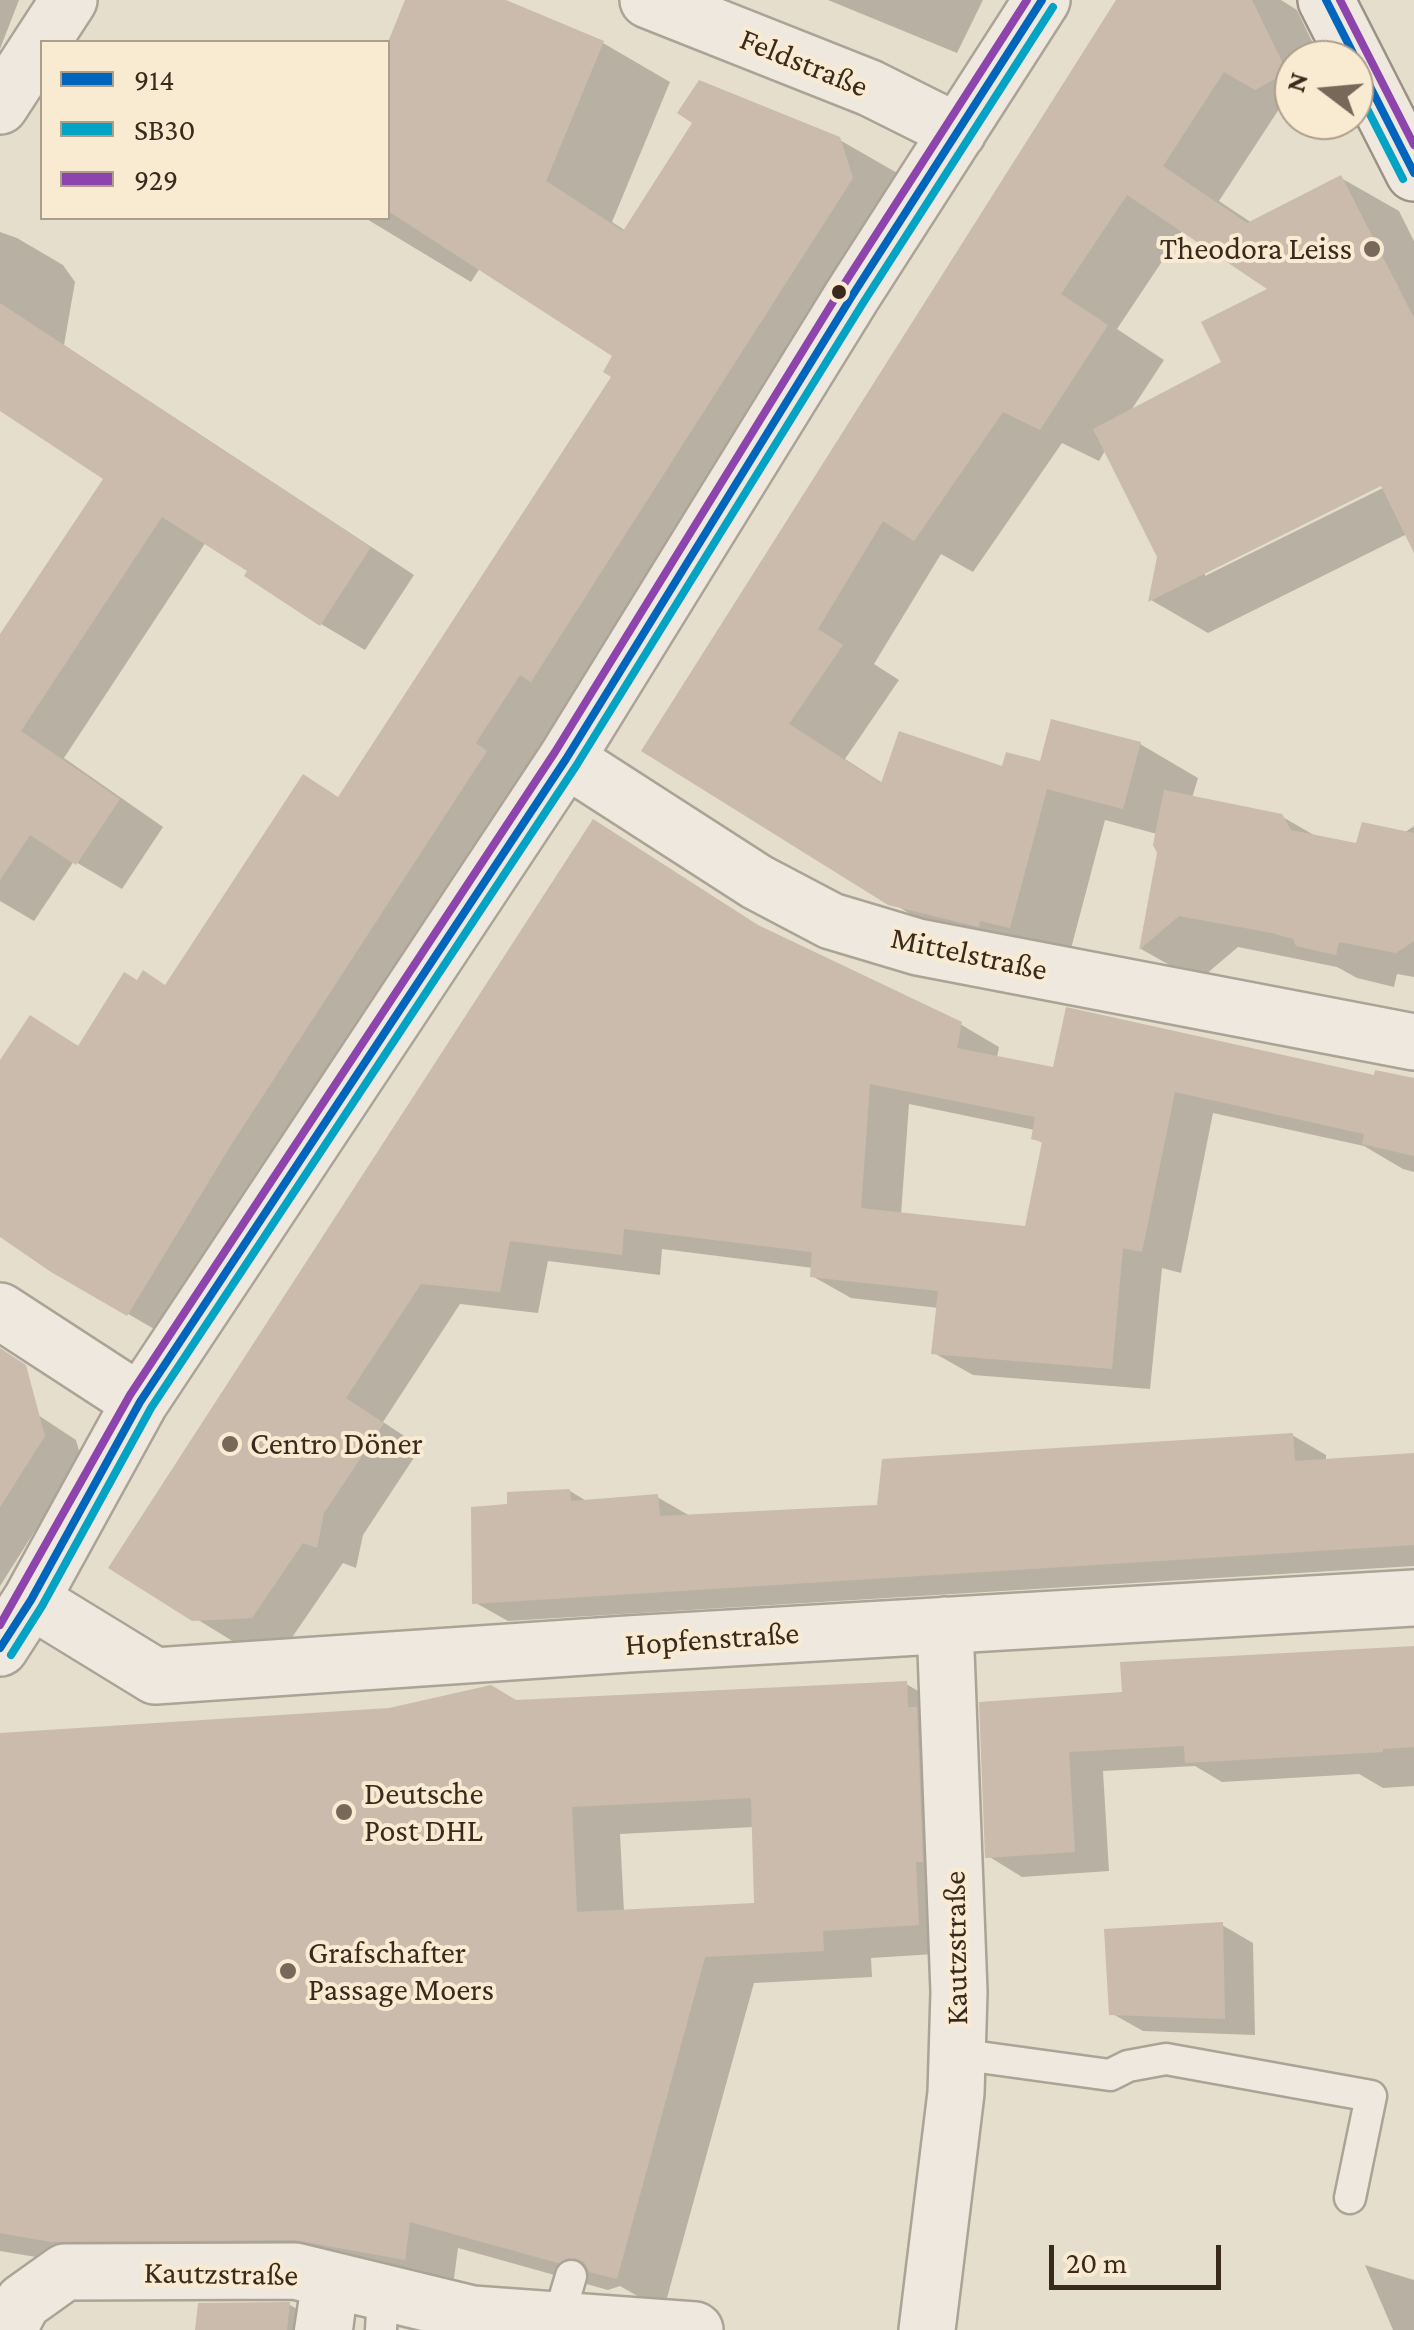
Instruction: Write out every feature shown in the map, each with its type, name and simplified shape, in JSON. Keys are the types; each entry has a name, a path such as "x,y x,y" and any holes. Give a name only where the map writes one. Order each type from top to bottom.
{"street":[{"path":"50,40 69,0"},
{"name":"Feldstraße","path":"648,0 870,88 958,132"},
{"path":"0,1648 32,1600 140,1402 566,759 852,296 1042,0"},
{"path":"1326,0 1414,174"},
{"path":"16,109 40,60"},
{"name":"Mittelstraße","path":"566,759 757,882 831,921 918,947 1414,1042"},
{"path":"0,1311 140,1402"},
{"name":"Hopfenstraße","path":"32,1600 155,1676 945,1624 1414,1598"},
{"name":"Kautzstraße","path":"927,2330 956,2093 959,1992 945,1624"},
{"name":"Kautzstraße","path":"8,2330 23,2302 65,2272 296,2271 369,2306 472,2314 564,2298 696,2330"}],"lane":[{"path":"957,2054 1110,2075 1128,2066 1166,2059 1371,2096 1350,2198"},
{"path":"310,2330 369,2306"}],"building":[{"path":"405,0 506,0 604,41 546,181 623,231 692,123 677,113 699,80 840,137 853,178 531,682 520,675 476,743 487,751 231,1145 127,1316 0,1237 0,1060 30,1015 78,1046 124,972 137,980 143,970 165,985 303,774 338,797 611,377 603,372 612,356 390,212 389,40"},
{"path":"1116,0 1252,0 1274,45 1274,79 1255,90 1224,72 1163,166 1247,223 1341,175 1414,318 1414,553 1381,486 1148,602 1157,557 1093,429 1221,362 1201,322 1267,289 1127,195 1061,294 1108,325 1040,430 1003,412 914,541 883,521 818,629 843,645 789,724 881,783 899,731 1002,766 1006,752 1040,761 1051,719 1141,742 1123,809 1047,789 1010,928 980,921 979,927 888,905 641,751"},
{"path":"0,303 371,547 320,626 244,576 247,571 162,517 21,731 120,799 76,865 30,835 0,880 0,634 103,479 0,411"},
{"path":"1164,790 1282,814 1291,830 1356,843 1362,822 1414,833 1414,941 1396,953 1339,942 1336,955 1296,946 1293,939 1272,933 1179,916 1139,950"},
{"path":"593,819 758,925 962,1022 957,1048 1053,1067 1066,1007 1374,1075 1375,1070 1414,1078 1414,1156 1362,1144 1364,1134 1175,1092 1142,1252 1123,1248 1112,1369 931,1354 938,1291 810,1277 812,1252 624,1229 622,1255 510,1241 500,1292 421,1284 346,1398 384,1423 324,1513 317,1548 303,1543 252,1618 192,1621 108,1568","holes":["870,1084 1035,1117 1031,1139 1042,1142 1025,1226 861,1208"]},
{"path":"0,1348 26,1365 45,1436 0,1507"},
{"path":"1293,1433 1295,1461 1414,1453 1414,1545 472,1604 471,1507 507,1504 507,1492 570,1489 571,1501 658,1494 660,1516 877,1505 882,1459"},
{"path":"1414,1646 1414,1747 1185,1763 1184,1746 1069,1752 1075,1852 985,1858 979,1702 1122,1692 1120,1662"},
{"name":"Grafschafter Passage Moers","path":"907,1681 908,1707 917,1707 923,1862 916,1862 919,1925 823,1931 824,1951 705,1957 617,2279 589,2272 584,2262 575,2258 558,2263 410,2222 405,2260 295,2240 51,2242 0,2233 0,1733 389,1708 491,1685 516,1700","holes":["751,1798 754,1903 577,1912 572,1807"]},
{"path":"1223,1922 1225,2019 1109,2015 1104,1929"},
{"path":"290,2302 287,2330 195,2330 198,2303"}],"transit line":[{"name":"929","path":"0,1625 130,1395 555,752 841,289 1027,0"},
{"name":"914","path":"0,1648 31,1600 140,1402 566,759 852,296 1042,0"},
{"name":"914","path":"1326,0 1414,173"},
{"name":"929","path":"1340,0 1414,145"},
{"name":"SB30","path":"11,1655 151,1408 576,766 863,303 1053,7"},
{"name":"SB30","path":"1374,122 1403,179"}],"place":[{"name":"Theodora Leiss","path":"1372,249"},
{"name":"Centro Döner","path":"230,1444"},
{"name":"Deutsche Post DHL","path":"344,1812"},
{"name":"Grafschafter Passage Moers","path":"288,1971"}]}
